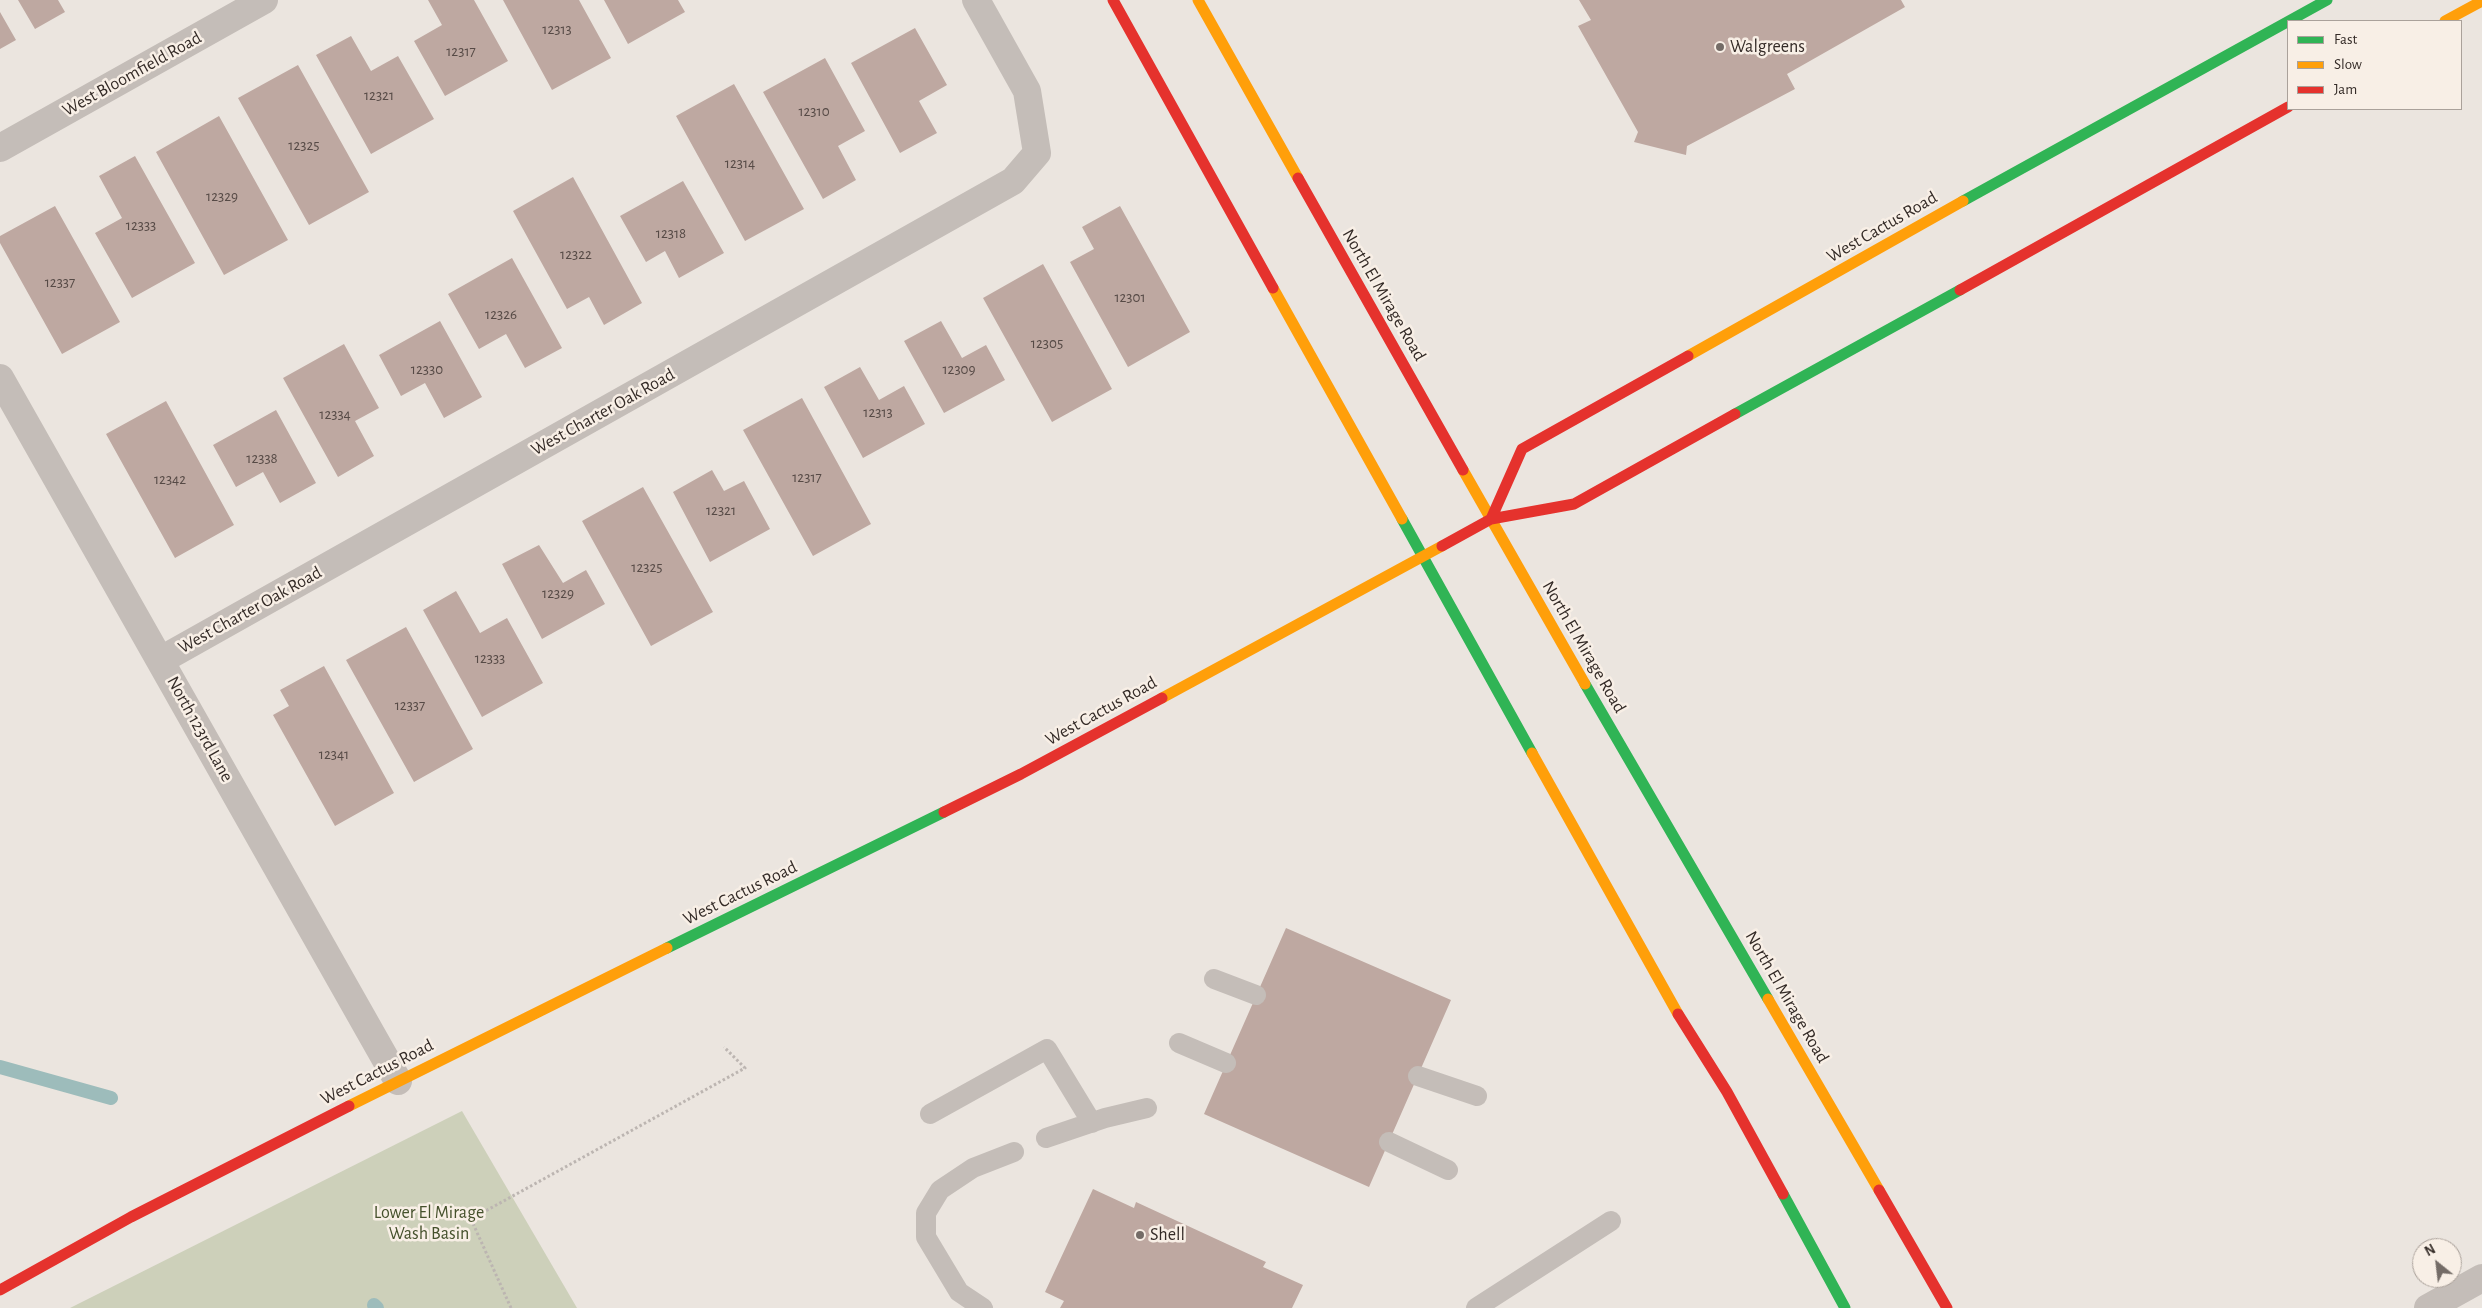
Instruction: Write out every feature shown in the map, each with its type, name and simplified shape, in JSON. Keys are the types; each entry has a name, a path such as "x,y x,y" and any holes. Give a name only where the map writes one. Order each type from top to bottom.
{"main road":[{"path":"1113,0 1664,988 1727,1092 1790,1211 1845,1308"},
{"name":"North El Mirage Road","path":"1198,0 1539,604 1947,1308"},
{"name":"West Cactus Road","path":"2291,20 2327,0"},
{"path":"2447,20 2482,1"},
{"name":"West Cactus Road","path":"1492,519 1522,449 2070,141 2287,22"},
{"name":"West Cactus Road","path":"0,1290 174,1196 398,1081 1021,774 1492,519 1574,504 2287,108"}],"street":[{"name":"West Bloomfield Road","path":"0,148 264,0"},
{"name":"West Charter Oak Road","path":"161,660 1014,181 1037,153 1028,91 976,0"},
{"name":"North 123rd Lane","path":"0,378 398,1081"},
{"path":"2428,1308 2482,1278"}],"lane":[{"path":"1214,979 1256,995"},
{"path":"1180,1043 1226,1063"},
{"path":"930,1114 1046,1049 1092,1123"},
{"path":"1418,1076 1477,1096"},
{"path":"1046,1138 1146,1108"},
{"path":"1389,1142 1448,1170"},
{"path":"983,1308 964,1300 926,1237 926,1213 940,1190 973,1168 1014,1152"},
{"path":"1476,1308 1610,1221"}],"path":[{"path":"511,1308 471,1219 745,1068 724,1047"}],"green space":[{"name":"Lower El Mirage Wash Basin","path":"462,1111 577,1308 70,1308"}],"building":[{"path":"18,0 58,0 65,12 35,29"},
{"path":"428,0 474,0 508,61 445,96 414,41 442,25"},
{"path":"503,0 579,0 611,58 552,90"},
{"path":"604,0 678,0 685,12 628,44"},
{"name":"Walgreens","path":"1579,0 1901,0 1905,7 1787,74 1795,89 1687,146 1686,155 1634,142 1638,132 1578,26 1591,20"},
{"path":"0,12 16,40 0,49"},
{"path":"915,28 947,85 919,101 937,133 900,153 851,63"},
{"path":"351,36 371,71 398,56 434,119 371,154 316,55"},
{"path":"825,58 865,131 838,146 856,180 823,199 763,92"},
{"path":"298,65 369,192 309,225 238,98"},
{"path":"734,84 804,209 745,241 676,116"},
{"path":"219,116 288,240 224,275 156,152"},
{"path":"135,156 195,263 132,298 95,233 122,218 99,176"},
{"path":"573,177 642,303 604,325 589,297 567,309 513,211"},
{"path":"683,181 724,253 679,278 665,251 646,262 620,216"},
{"path":"55,206 120,322 62,354 0,243 0,236"},
{"path":"1120,206 1190,332 1128,367 1070,262 1094,249 1082,227"},
{"path":"512,258 562,348 525,368 506,334 479,349 448,294"},
{"path":"1043,264 1112,389 1052,422 983,298"},
{"path":"440,321 482,397 444,418 425,383 401,396 379,355"},
{"path":"941,321 962,358 986,345 1005,380 944,413 904,341"},
{"path":"344,344 379,408 355,421 374,456 338,477 283,378"},
{"path":"860,367 879,400 904,386 925,424 863,458 824,387"},
{"path":"802,398 871,524 813,556 743,430"},
{"path":"166,401 234,525 175,558 106,434"},
{"path":"276,410 316,483 280,503 263,472 236,487 213,445"},
{"path":"712,470 724,491 744,481 770,529 710,562 673,492"},
{"path":"643,487 713,612 651,646 582,521"},
{"path":"539,545 563,583 586,570 605,604 542,639 502,564"},
{"path":"456,591 480,633 507,618 543,683 482,717 423,610"},
{"path":"406,627 473,749 414,782 346,660"},
{"path":"324,666 394,793 335,826 273,715 289,706 280,690"},
{"path":"1286,928 1451,1000 1369,1187 1204,1114"},
{"name":"Shell","path":"1093,1189 1134,1208 1136,1202 1266,1262 1263,1267 1303,1285 1292,1308 1060,1308 1064,1301 1045,1292"}],"waterway":[{"path":"0,1067 111,1098"},
{"path":"374,1305 377,1308"}],"traffic: fast":[{"path":"2291,20 2327,0"},
{"path":"1963,201 2287,22"},
{"path":"1735,414 1960,290"},
{"path":"1402,519 1532,753"},
{"path":"1585,684 1768,999"},
{"path":"667,948 944,812"},
{"path":"1783,1194 1845,1308"}],"traffic: slow":[{"path":"1198,0 1298,178"},
{"path":"2447,20 2482,1"},
{"path":"1688,356 1963,201"},
{"path":"1273,288 1402,519"},
{"path":"1463,470 1585,684"},
{"path":"1162,698 1442,546"},
{"path":"1532,753 1678,1014"},
{"path":"349,1106 667,948"},
{"path":"1768,999 1879,1190"}],"traffic: jam":[{"path":"1113,0 1273,288"},
{"path":"1960,290 2287,108"},
{"path":"1298,178 1463,470"},
{"path":"1491,519 1522,449 1688,356"},
{"path":"1442,546 1491,519 1574,504 1735,414"},
{"path":"944,812 1021,774 1162,698"},
{"path":"1678,1014 1727,1092 1783,1194"},
{"path":"0,1290 131,1217 349,1106"},
{"path":"1879,1190 1947,1308"}],"place":[{"name":"Walgreens","path":"1720,47"},
{"name":"Shell","path":"1140,1235"}]}
